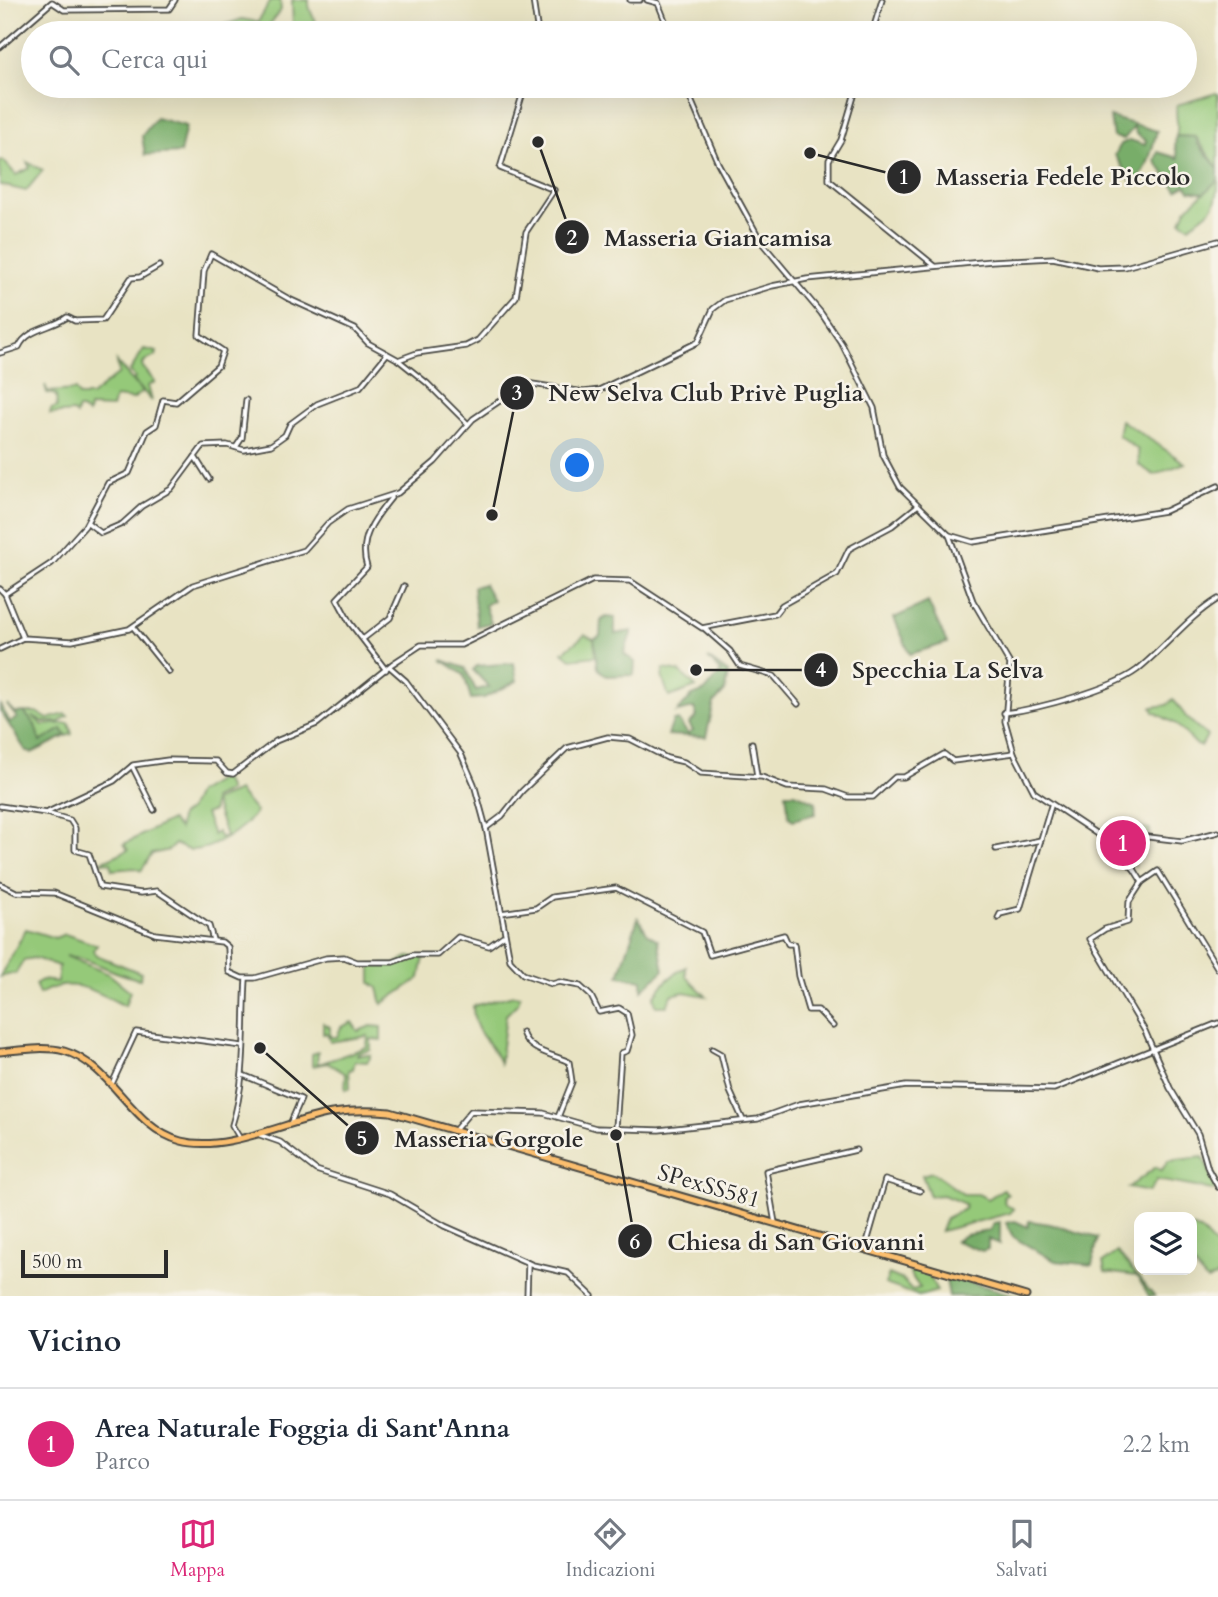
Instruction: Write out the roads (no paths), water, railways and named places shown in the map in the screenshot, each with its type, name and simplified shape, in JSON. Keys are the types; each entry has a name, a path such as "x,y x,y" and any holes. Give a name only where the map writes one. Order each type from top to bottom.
{"main road":[{"name":"SPexSS581","path":"0,1052 64,1051 86,1061 143,1119 172,1139 201,1144 330,1114 390,1112 1026,1296"}],"street":[{"path":"30,21 52,2 64,10 169,9 174,0"},
{"path":"533,0 536,21"},
{"path":"630,0 640,0"},
{"path":"647,0 658,3 665,21"},
{"path":"876,21 882,0"},
{"path":"0,47 21,29"},
{"path":"398,360 417,353 475,343 516,297 526,232 554,190 500,168 521,98"},
{"path":"690,98 718,163 762,243 796,281 842,344 874,408 883,455 900,487 949,535 973,601 1010,664 1004,713 1014,753 1034,792 1051,806 1104,838 1134,869 1142,882"},
{"path":"853,98 841,140 830,160 829,180 935,267"},
{"path":"617,1128 621,1053 628,1051 631,1043 631,1026 627,1013 619,1008 599,1012 591,996 580,986 559,982 552,984 523,974 510,960 507,938 503,936 486,828 463,758 406,681 388,669 350,623 337,596 368,567 363,545 372,520 392,496 435,462 468,424 527,383 584,392 598,390 698,342 713,309 725,300 796,281 935,267 1054,258 1090,267 1125,267 1218,241"},
{"path":"5,594 47,568 87,523 108,483 128,473 147,431 156,425 163,400 177,402 219,363 223,351 199,335 203,312 202,282 211,254 289,299 355,329 368,343 398,360 427,383 468,424"},
{"path":"0,353 19,347 22,341 39,329 60,323 67,317 75,321 103,320 131,278 140,277 159,265"},
{"path":"87,523 101,533 122,524 142,506 177,484 203,446 236,447 244,450 271,445 285,435 290,424 317,404 360,387 387,354"},
{"path":"236,447 242,438 246,400"},
{"path":"195,457 209,479"},
{"path":"949,535 973,541 1165,510 1218,486"},
{"path":"0,649 23,638 72,642 134,627 185,589 299,553 313,544 328,523 348,509 373,499 392,496"},
{"path":"703,628 775,614 782,604 837,574 849,549 892,526 917,506"},
{"path":"46,813 114,781 132,766 168,760 216,761 228,773 233,774 276,741 317,724 421,645 461,645 601,578 630,581 703,628 730,651 740,666 774,676 798,704"},
{"path":"363,639 390,618 404,586"},
{"path":"0,589 5,594 23,638"},
{"path":"1004,713 1039,707 1108,684 1131,673 1218,599"},
{"path":"134,627 169,672"},
{"path":"486,828 502,816 522,791 567,748 608,737 630,739 667,758 684,762 701,773 757,776 802,790 826,789 848,797 864,798 879,793 895,777 904,777 944,754 953,761 1014,753"},
{"path":"752,743 757,776"},
{"path":"132,766 154,810"},
{"path":"0,806 46,813 70,820 75,828 75,850 89,854 100,887 141,893 157,891 209,926 213,940"},
{"path":"998,918 1000,914 1020,909 1051,806"},
{"path":"1134,869 1140,836 1182,841 1218,832"},
{"path":"996,849 1041,840"},
{"path":"1218,969 1158,871 1142,882 1129,902 1128,922 1105,929 1090,939 1153,1049 1170,1088 1198,1134 1208,1169 1218,1187"},
{"path":"0,884 16,892 54,893 155,933 182,939 213,940 228,945 229,972 246,978 326,958 393,962 413,955 438,955 458,937 489,946 503,936"},
{"path":"501,913 536,908 552,897 617,888 693,925 702,932 710,955 784,935 788,944 794,944 798,976 808,1010 818,1010 834,1026"},
{"path":"239,1137 232,1125 243,1075 246,978"},
{"path":"455,1130 471,1111 543,1112 596,1128 670,1130 768,1117 799,1104 906,1086 1054,1089 1218,1023"},
{"path":"111,1086 136,1032 242,1046"},
{"path":"522,1032 526,1041 544,1054 569,1062 572,1082 558,1117"},
{"path":"712,1049 722,1054 730,1091 743,1119"},
{"path":"243,1075 301,1099 290,1124"},
{"path":"254,1133 280,1142 310,1168 390,1194 414,1211 528,1262 568,1273 592,1296"},
{"path":"775,1223 766,1171 856,1150"},
{"path":"865,1250 885,1180 920,1191"},
{"path":"527,1296 528,1262"}],"place":[{"name":"Masseria Giancamisa","path":"538,142"},
{"name":"Masseria Fedele Piccolo","path":"810,153"},
{"name":"New Selva Club Privè Puglia","path":"492,515"},
{"name":"Specchia La Selva","path":"696,670"},
{"name":"Area Naturale Foggia di Sant'Anna","path":"1123,843"},
{"name":"Masseria Gorgole","path":"260,1048"},
{"name":"Chiesa di San Giovanni","path":"616,1135"}]}
